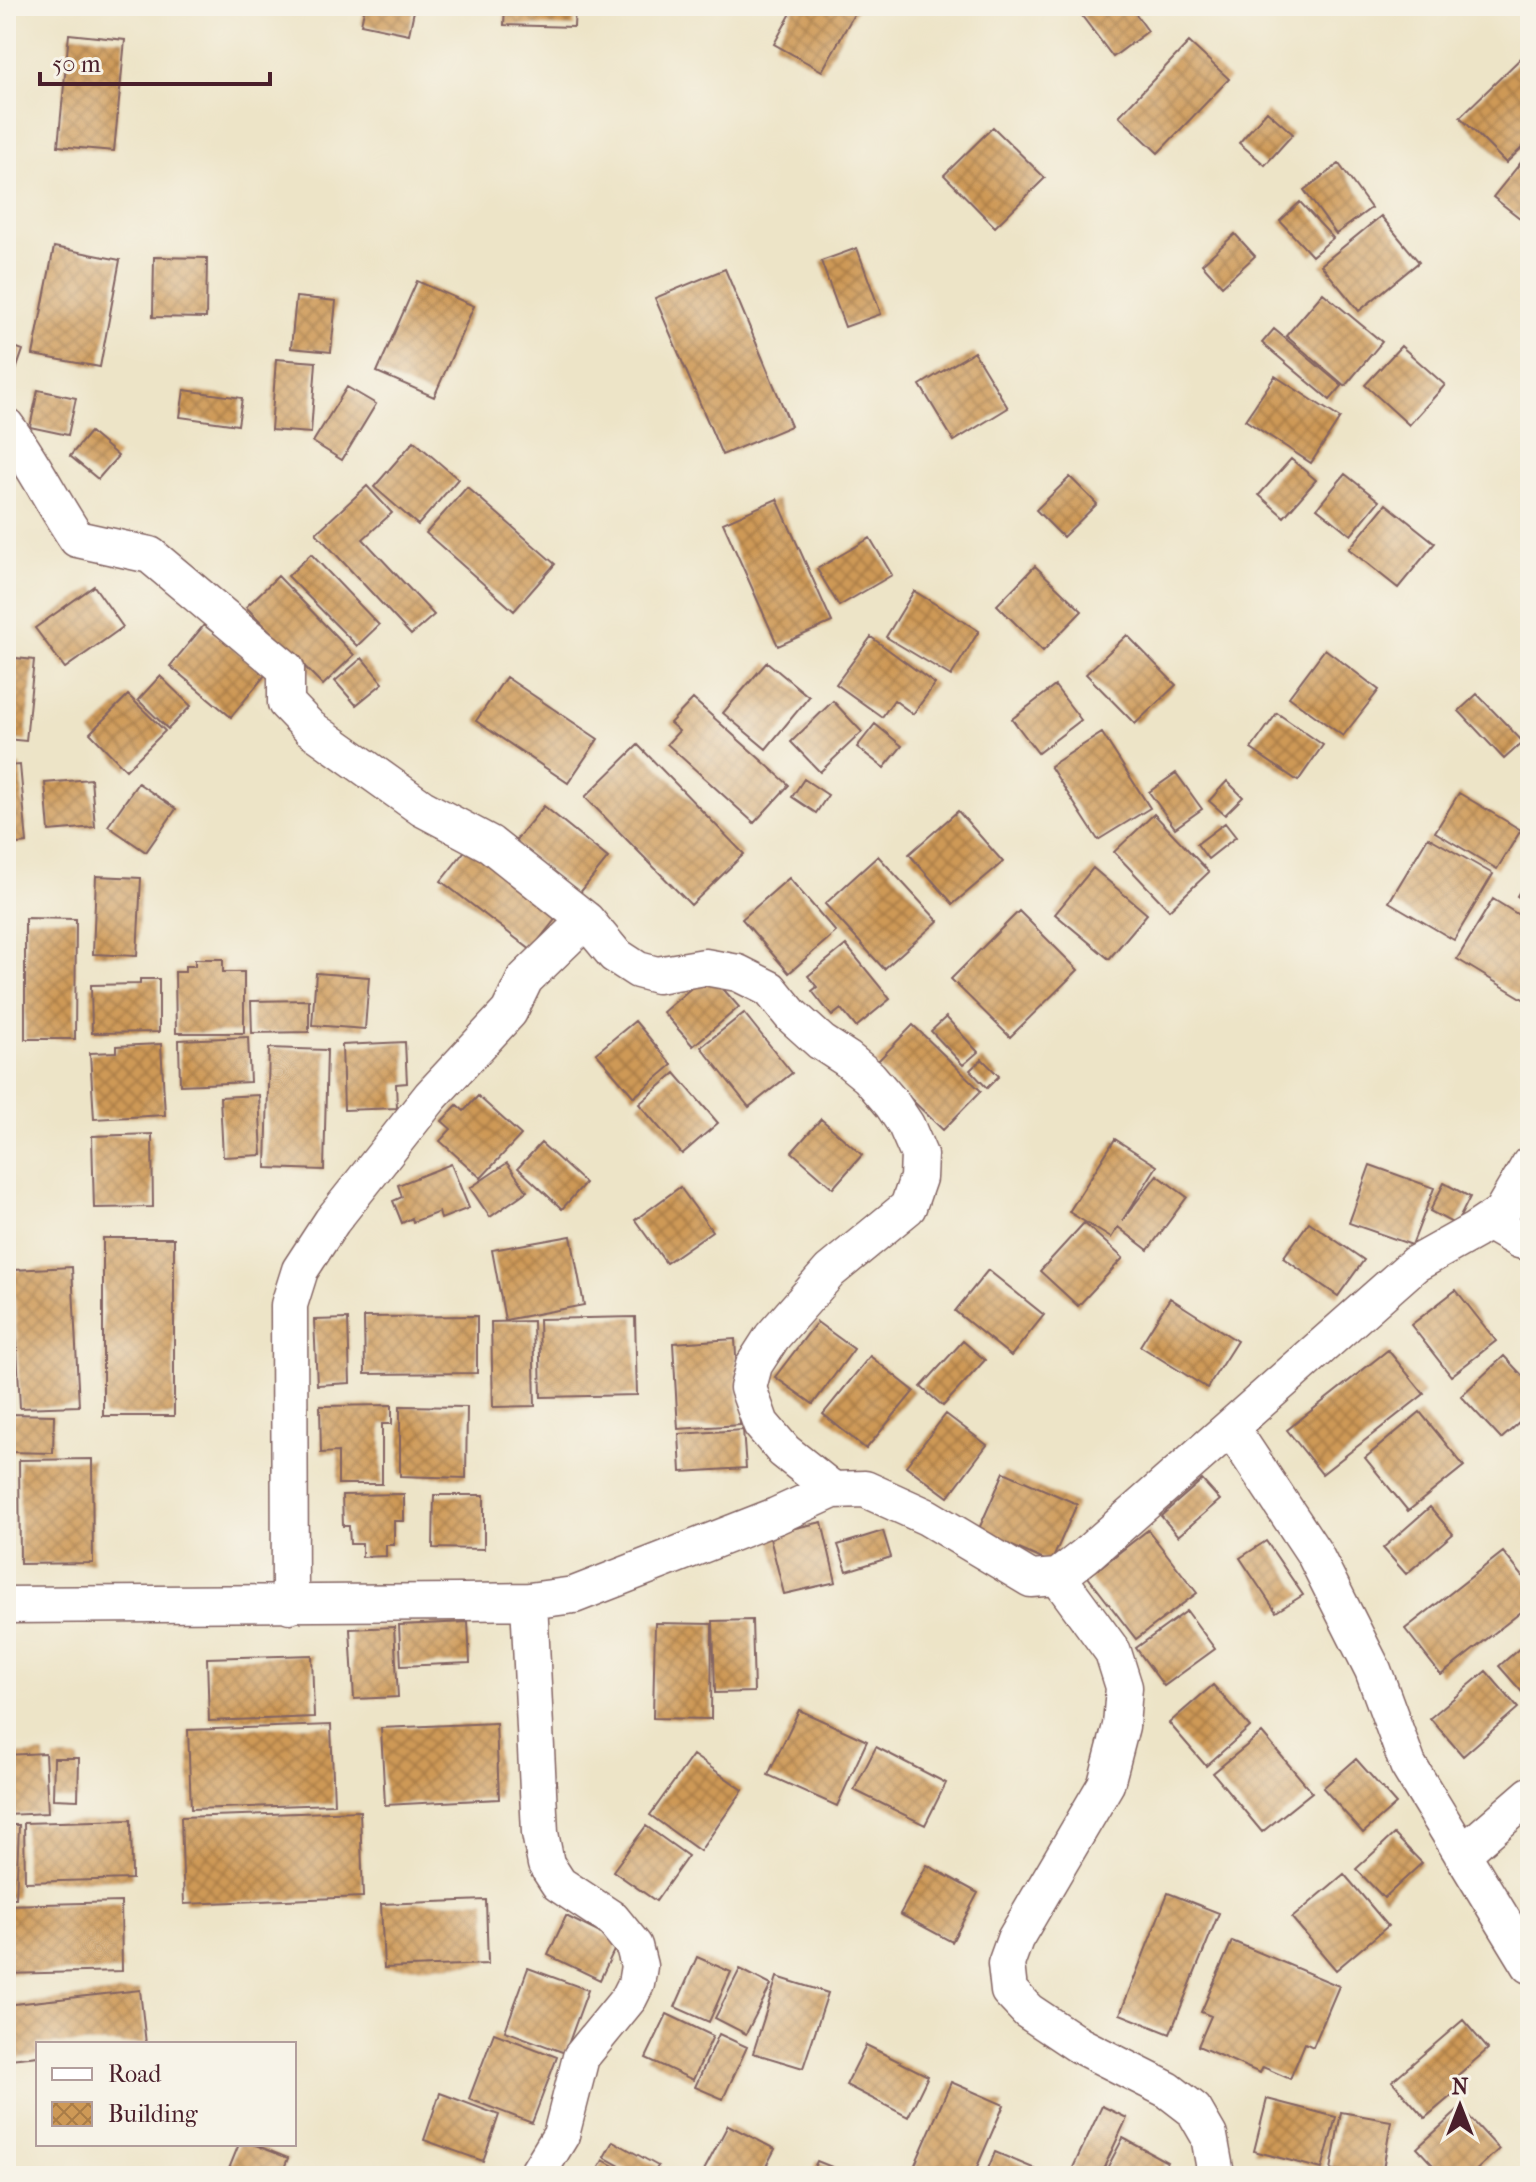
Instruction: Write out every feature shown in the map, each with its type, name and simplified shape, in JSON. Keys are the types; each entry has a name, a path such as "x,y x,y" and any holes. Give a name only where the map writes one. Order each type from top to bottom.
{"street":[{"path":"6,426 29,458 49,498 77,539 150,555 286,669 286,703 310,728 422,808 490,844 586,920 615,955 638,970 657,975 705,967 738,973 770,989 791,1015 821,1042 869,1077 906,1125 919,1155 918,1178 908,1207 830,1271 772,1337 754,1365 748,1388 761,1424 784,1451 833,1490"},
{"path":"290,1605 289,1305 300,1270 332,1221 431,1096 509,1012 525,979 586,920"},
{"path":"6,1605 529,1601 574,1595 776,1516 833,1490 865,1489 927,1517 1031,1579 1058,1577 1415,1264 1501,1213 1530,1164"},
{"path":"1488,1222 1519,1240 1530,1242"},
{"path":"1231,1428 1314,1553 1373,1670 1408,1765 1530,1965"},
{"path":"1058,1577 1113,1652 1124,1687 1121,1726 1106,1784 1015,1939 1006,1964 1009,1991 1028,2011 1079,2045 1168,2090 1194,2110 1209,2136 1215,2169 1213,2176"},
{"path":"529,1601 540,1833 546,1864 559,1884 612,1919 634,1946 639,1966 636,1984 629,1998 581,2057 561,2135 536,2176"},
{"path":"1462,1854 1530,1795"}],"building":[{"path":"365,6 415,6 409,34 361,24"},
{"path":"505,6 575,6 574,27 504,25"},
{"path":"795,6 851,6 857,9 822,71 774,44"},
{"path":"1096,6 1130,6 1148,31 1113,57 1082,16"},
{"path":"69,34 125,40 114,151 58,146"},
{"path":"1189,42 1229,79 1158,153 1119,116"},
{"path":"1521,58 1530,67 1530,140 1506,163 1460,117"},
{"path":"1267,111 1293,134 1265,165 1239,143"},
{"path":"993,127 1045,178 995,227 944,175"},
{"path":"1530,151 1530,226 1493,197"},
{"path":"1339,164 1371,208 1336,234 1304,190"},
{"path":"1300,202 1333,238 1312,256 1280,221"},
{"path":"1381,216 1419,262 1359,311 1321,265"},
{"path":"1235,234 1255,256 1222,286 1202,264"},
{"path":"54,247 120,260 100,367 33,355"},
{"path":"857,248 881,314 845,327 821,261"},
{"path":"154,257 207,258 206,318 153,317"},
{"path":"725,269 791,426 722,455 655,298"},
{"path":"417,281 474,306 434,397 377,372"},
{"path":"1323,293 1382,342 1345,386 1286,336"},
{"path":"296,297 336,301 331,352 291,348"},
{"path":"1274,329 1342,386 1330,400 1262,343"},
{"path":"6,344 23,350 14,376 6,374"},
{"path":"1401,346 1445,385 1409,425 1365,385"},
{"path":"974,352 1008,408 954,441 920,385"},
{"path":"276,359 316,362 311,433 271,430"},
{"path":"1275,376 1340,418 1311,463 1245,420"},
{"path":"347,387 376,404 342,460 313,442"},
{"path":"38,390 76,398 68,435 30,427"},
{"path":"184,390 242,398 238,425 180,417"},
{"path":"90,432 118,456 98,479 70,456"},
{"path":"414,441 458,479 418,525 374,487"},
{"path":"1291,459 1316,480 1284,517 1259,495"},
{"path":"1345,474 1379,501 1351,535 1317,508"},
{"path":"1070,477 1097,504 1063,537 1036,510"},
{"path":"367,486 392,513 363,539 434,615 411,635 316,533"},
{"path":"467,487 555,564 514,611 426,533"},
{"path":"777,499 832,622 778,646 723,523"},
{"path":"1386,504 1435,543 1398,588 1349,549"},
{"path":"870,538 892,575 839,606 817,569"},
{"path":"311,554 379,625 357,646 288,576"},
{"path":"1035,566 1082,611 1043,651 997,605"},
{"path":"278,576 354,655 323,685 246,607"},
{"path":"94,586 123,627 65,668 35,628"},
{"path":"914,591 979,631 951,676 886,637"},
{"path":"204,625 266,674 231,717 170,666"},
{"path":"1127,635 1176,685 1135,724 1086,674"},
{"path":"871,637 935,684 913,714 894,700 882,717 836,684"},
{"path":"1325,649 1379,690 1343,736 1289,697"},
{"path":"6,657 34,660 26,741 6,739"},
{"path":"362,658 383,683 356,705 335,681"},
{"path":"767,662 809,697 766,749 723,713"},
{"path":"160,676 191,706 168,729 138,700"},
{"path":"506,677 598,739 568,783 476,721"},
{"path":"1055,686 1081,720 1038,753 1012,719"},
{"path":"1477,694 1523,742 1504,759 1459,711"},
{"path":"128,695 165,731 126,770 90,733"},
{"path":"693,699 789,785 754,823 667,744 679,731 670,723"},
{"path":"833,701 862,732 820,772 791,742"},
{"path":"1277,713 1323,745 1298,781 1251,749"},
{"path":"875,724 902,746 884,768 857,747"},
{"path":"1102,733 1150,808 1098,840 1050,766"},
{"path":"638,745 744,854 691,905 585,797"},
{"path":"20,765 27,843 6,845 6,766"},
{"path":"1176,773 1202,809 1175,828 1149,792"},
{"path":"91,779 95,827 49,831 45,783"},
{"path":"804,779 828,795 816,813 792,797"},
{"path":"1227,781 1243,797 1225,815 1209,801"},
{"path":"138,783 176,809 146,852 108,826"},
{"path":"1459,793 1521,830 1497,869 1435,832"},
{"path":"544,806 608,858 579,894 514,842"},
{"path":"958,811 1003,862 953,904 909,854"},
{"path":"1154,814 1209,872 1169,910 1114,852"},
{"path":"1225,823 1236,837 1208,859 1197,844"},
{"path":"1428,837 1493,874 1454,940 1389,902"},
{"path":"475,838 564,908 531,950 441,881"},
{"path":"878,856 938,921 884,969 825,904"},
{"path":"1093,868 1147,914 1109,959 1055,914"},
{"path":"1530,874 1530,904 1517,896"},
{"path":"96,876 141,878 137,956 93,954"},
{"path":"789,878 836,932 789,973 742,919"},
{"path":"1493,899 1530,922 1530,1003 1457,959"},
{"path":"1019,911 1078,970 1010,1037 951,979"},
{"path":"25,918 76,919 75,1039 25,1039"},
{"path":"846,945 890,999 856,1027 841,1009 832,1016 812,991 817,987 808,976"},
{"path":"195,959 223,959 223,972 244,972 244,1033 176,1033 175,972 185,972 185,966 195,966"},
{"path":"316,973 369,977 365,1029 312,1025"},
{"path":"709,973 739,1007 693,1046 663,1012"},
{"path":"140,979 159,979 159,1032 92,1033 91,985 140,984"},
{"path":"309,1000 309,1032 252,1033 251,1001"},
{"path":"744,1013 792,1073 749,1107 701,1047"},
{"path":"946,1017 978,1052 963,1065 931,1031"},
{"path":"635,1021 672,1065 634,1097 596,1053"},
{"path":"913,1025 981,1091 943,1130 875,1064"},
{"path":"248,1037 250,1082 180,1085 179,1040"},
{"path":"405,1042 407,1083 396,1084 397,1108 344,1110 342,1045"},
{"path":"161,1044 165,1115 94,1119 90,1053 116,1052 116,1046"},
{"path":"269,1048 327,1050 324,1170 266,1168"},
{"path":"982,1059 999,1076 987,1088 970,1070"},
{"path":"675,1073 718,1123 682,1154 639,1104"},
{"path":"259,1095 262,1155 223,1157 220,1097"},
{"path":"478,1096 521,1135 481,1178 440,1141 451,1129 442,1121 457,1105 464,1111"},
{"path":"821,1119 862,1155 833,1188 792,1152"},
{"path":"152,1134 153,1207 94,1208 92,1136"},
{"path":"1115,1139 1157,1166 1122,1221 1157,1175 1187,1197 1148,1250 1118,1227 1111,1238 1069,1212"},
{"path":"541,1143 585,1183 562,1209 518,1168"},
{"path":"507,1163 527,1191 490,1217 470,1188"},
{"path":"451,1164 469,1208 441,1219 439,1212 402,1223 393,1201 402,1197 398,1185"},
{"path":"1370,1165 1434,1188 1412,1245 1349,1223"},
{"path":"1444,1183 1470,1197 1456,1225 1430,1211"},
{"path":"680,1187 712,1231 666,1263 635,1220"},
{"path":"1309,1222 1364,1260 1338,1296 1283,1258"},
{"path":"1084,1223 1123,1258 1078,1306 1040,1271"},
{"path":"571,1236 584,1305 505,1320 492,1250"},
{"path":"103,1238 174,1238 174,1416 103,1416"},
{"path":"72,1267 79,1406 20,1408 13,1270"},
{"path":"988,1270 1044,1315 1011,1356 955,1311"},
{"path":"1456,1290 1496,1341 1451,1376 1411,1325"},
{"path":"1170,1298 1237,1341 1207,1388 1140,1346"},
{"path":"477,1316 477,1373 365,1374 364,1317"},
{"path":"635,1317 637,1395 541,1397 539,1319"},
{"path":"348,1319 350,1383 317,1385 314,1320"},
{"path":"533,1321 535,1406 493,1407 491,1322"},
{"path":"817,1322 854,1349 813,1404 775,1377"},
{"path":"735,1339 740,1425 678,1429 673,1343"},
{"path":"963,1341 985,1360 943,1406 921,1387"},
{"path":"1388,1350 1424,1394 1322,1474 1287,1430"},
{"path":"870,1356 914,1391 866,1449 823,1414"},
{"path":"1504,1356 1530,1384 1530,1413 1501,1439 1461,1396"},
{"path":"392,1405 392,1424 382,1424 382,1484 338,1484 338,1452 321,1453 320,1406"},
{"path":"400,1406 467,1407 466,1478 400,1476"},
{"path":"1420,1412 1464,1466 1408,1511 1365,1458"},
{"path":"9,1414 54,1415 53,1453 8,1452"},
{"path":"946,1414 987,1445 948,1497 906,1466"},
{"path":"743,1430 746,1468 681,1472 679,1434"},
{"path":"92,1459 93,1563 20,1564 19,1460"},
{"path":"1004,1472 1077,1504 1051,1563 978,1531"},
{"path":"1202,1480 1220,1500 1178,1536 1161,1516"},
{"path":"404,1494 404,1521 394,1521 394,1545 386,1545 386,1556 362,1557 362,1544 350,1544 349,1526 343,1526 342,1495"},
{"path":"434,1495 484,1495 484,1549 433,1548"},
{"path":"1430,1507 1453,1534 1406,1574 1383,1548"},
{"path":"822,1522 836,1582 784,1594 769,1534"},
{"path":"1148,1530 1197,1593 1136,1639 1088,1577"},
{"path":"883,1531 891,1557 847,1571 838,1545"},
{"path":"1266,1541 1303,1595 1276,1612 1240,1558"},
{"path":"1503,1552 1530,1585 1530,1605 1441,1675 1405,1629"},
{"path":"1187,1611 1215,1649 1164,1686 1136,1648"},
{"path":"752,1620 754,1692 715,1693 713,1621"},
{"path":"468,1622 470,1663 401,1666 399,1625"},
{"path":"655,1623 712,1624 711,1719 653,1718"},
{"path":"394,1627 398,1697 354,1699 350,1629"},
{"path":"1520,1648 1530,1659 1530,1701 1499,1666"},
{"path":"312,1655 314,1717 209,1721 207,1658"},
{"path":"1486,1671 1518,1708 1463,1756 1430,1718"},
{"path":"1213,1685 1250,1727 1206,1766 1169,1723"},
{"path":"799,1710 867,1741 837,1806 768,1775"},
{"path":"496,1723 499,1799 385,1805 381,1728"},
{"path":"331,1725 334,1804 191,1809 188,1730"},
{"path":"1262,1733 1312,1792 1262,1832 1213,1773"},
{"path":"876,1747 946,1783 925,1825 854,1790"},
{"path":"45,1753 48,1813 6,1815 6,1755"},
{"path":"693,1755 743,1790 700,1851 650,1815"},
{"path":"54,1758 79,1758 78,1800 53,1799"},
{"path":"1356,1759 1396,1804 1363,1833 1323,1788"},
{"path":"360,1811 363,1897 184,1904 181,1817"},
{"path":"131,1820 132,1879 25,1882 24,1823"},
{"path":"6,1825 19,1825 16,1898 6,1898"},
{"path":"646,1826 688,1856 656,1901 613,1871"},
{"path":"1394,1834 1422,1863 1384,1898 1356,1869"},
{"path":"927,1865 978,1893 952,1942 900,1914"},
{"path":"1344,1874 1388,1926 1336,1970 1292,1918"},
{"path":"1168,1893 1219,1913 1170,2034 1120,2014"},
{"path":"486,1900 488,1964 384,1968 381,1904"},
{"path":"121,1902 122,1971 6,1974 6,1905"},
{"path":"566,1916 618,1942 600,1980 548,1955"},
{"path":"1232,1941 1339,1986 1313,2047 1305,2043 1290,2079 1263,2067 1260,2073 1198,2046 1211,2016 1201,2012"},
{"path":"697,1957 731,1972 709,2022 675,2007"},
{"path":"528,1968 588,1990 565,2053 505,2031"},
{"path":"740,1969 771,1985 746,2034 715,2018"},
{"path":"777,1977 828,1993 803,2068 753,2053"},
{"path":"140,1990 146,2042 36,2042 36,2056 10,2059 6,2005"},
{"path":"667,2014 713,2036 693,2080 646,2058"},
{"path":"1463,2020 1488,2049 1457,2076 1464,2085 1425,2118 1392,2081"},
{"path":"494,2033 557,2057 532,2123 469,2099"},
{"path":"719,2034 747,2047 723,2099 695,2087"},
{"path":"866,2045 928,2076 908,2117 846,2085"},
{"path":"951,2082 1004,2105 973,2176 910,2176"},
{"path":"440,2093 499,2115 483,2161 424,2140"},
{"path":"1267,2099 1336,2117 1322,2169 1254,2151"},
{"path":"1102,2106 1127,2118 1100,2176 1069,2176"},
{"path":"1461,2108 1499,2149 1470,2176 1443,2176 1417,2148"},
{"path":"1341,2112 1391,2121 1382,2176 1331,2170"},
{"path":"728,2125 775,2149 761,2176 701,2176"},
{"path":"1123,2138 1167,2162 1160,2176 1103,2176"},
{"path":"613,2141 658,2166 652,2176 638,2176 604,2157"},
{"path":"238,2146 258,2146 288,2158 281,2176 226,2176"},
{"path":"995,2152 1052,2176 985,2176"},
{"path":"603,2160 631,2176 594,2176"},
{"path":"817,2161 854,2176 810,2176"}]}
